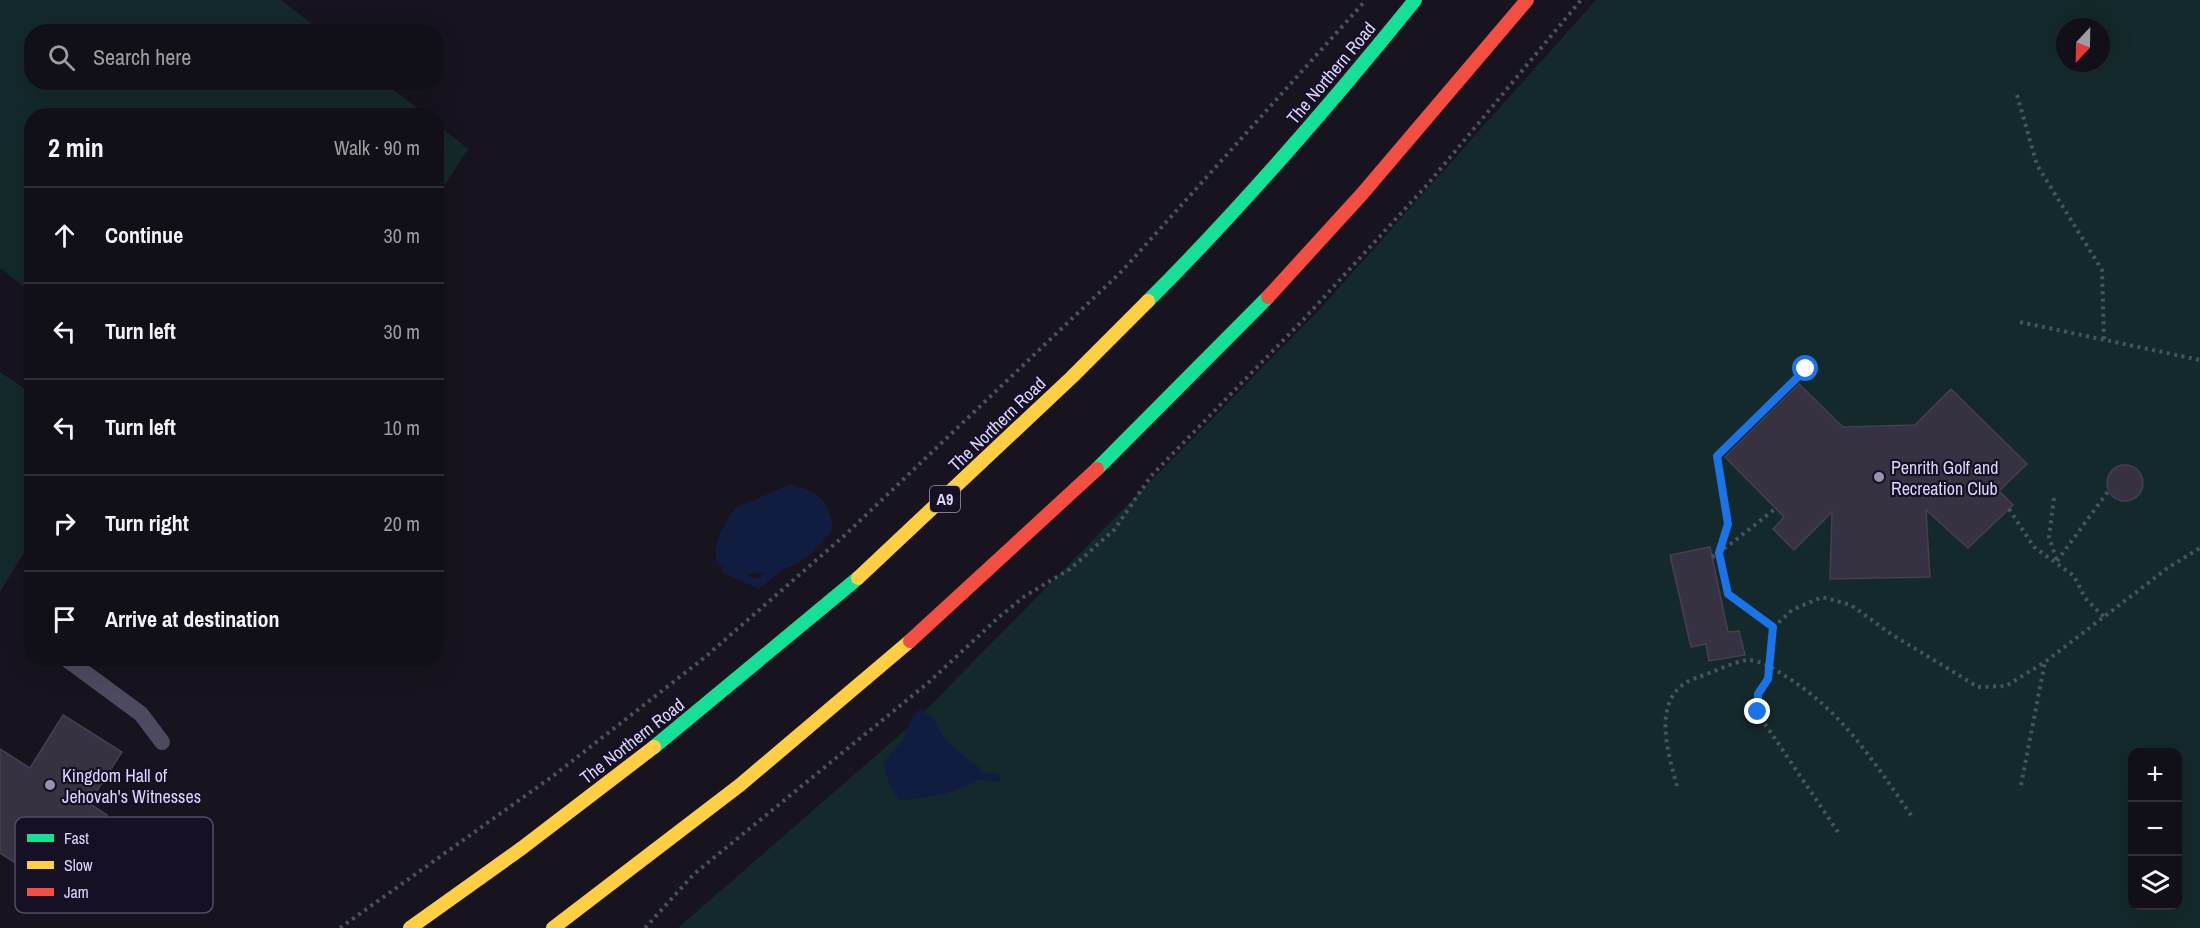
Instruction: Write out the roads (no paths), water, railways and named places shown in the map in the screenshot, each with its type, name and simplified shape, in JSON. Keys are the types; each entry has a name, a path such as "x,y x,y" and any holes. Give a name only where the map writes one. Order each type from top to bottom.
{"highway":[{"name":"The Northern Road","path":"410,928 522,848 669,736 850,586 1072,377 1206,243 1342,89 1415,0"},
{"path":"553,928 728,794 849,692 1000,559 1098,466 1267,298 1381,173 1527,0"}],"lane":[{"path":"76,666 141,714 162,742"}],"water":[{"path":"791,484 809,490 821,498 828,510 833,529 810,554 790,567 733,575 717,562 715,551 720,533 735,508"},
{"path":"920,709 934,719 946,741 981,769 976,782 945,794 900,801 890,787 883,763 903,739 912,717"}],"waterway":[{"path":"726,570 758,584 782,565"},
{"path":"971,771 979,776 996,778"}],"place":[{"name":"Penrith Golf and Recreation Club","path":"1879,477"},
{"name":"Kingdom Hall of Jehovah's Witnesses","path":"50,785"}]}
